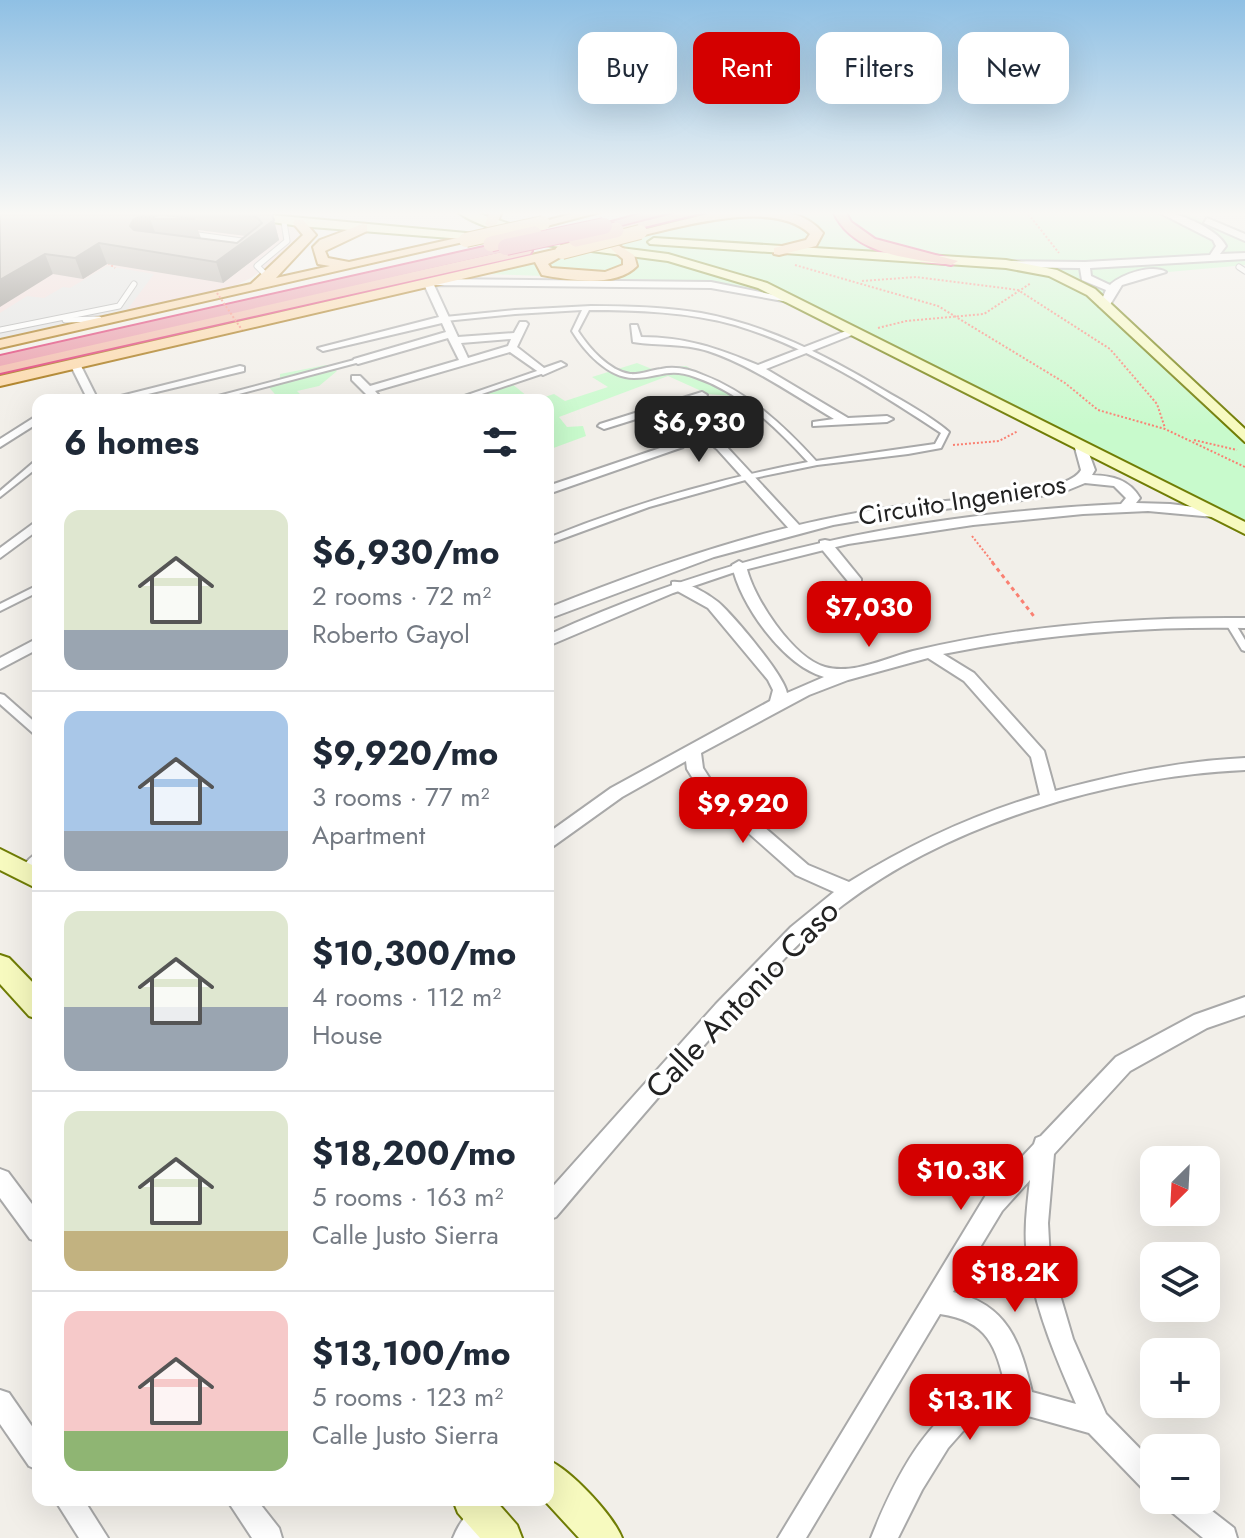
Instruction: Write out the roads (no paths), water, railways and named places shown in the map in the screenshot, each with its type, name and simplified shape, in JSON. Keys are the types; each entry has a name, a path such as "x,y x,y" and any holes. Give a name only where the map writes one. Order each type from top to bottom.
{"highway":[{"path":"0,354 329,283"},
{"path":"0,361 339,283"},
{"path":"0,368 382,283"}],"main road":[{"path":"243,291 259,283"},
{"path":"0,344 280,283"},
{"path":"0,381 425,283"},
{"name":"Circuito Ingenieros","path":"756,283 796,300 1081,448"},
{"path":"1075,283 1084,287 1242,432"},
{"path":"1081,448 1245,529"},
{"path":"0,859 32,869"},
{"path":"0,876 32,870"},
{"path":"2,971 32,1001"},
{"path":"554,1484 604,1538"}],"street":[{"path":"428,283 464,361"},
{"name":"Circuito Ingenieros","path":"501,283 711,285 796,300"},
{"path":"1097,283 1109,288"},
{"path":"1104,306 1109,288 1116,283"},
{"path":"586,309 575,331 589,352 629,376 680,370 737,395 780,427 814,464"},
{"path":"323,348 445,319 517,310 586,309 700,315 738,324 803,352 900,403 945,432 938,446 814,464 749,479 639,506 554,539"},
{"path":"512,348 523,324"},
{"path":"634,327 637,340 690,343 758,369 846,422"},
{"path":"758,369 857,332"},
{"path":"230,394 452,337 516,336"},
{"path":"368,390 512,348"},
{"path":"512,348 543,372"},
{"path":"75,364 90,394"},
{"path":"475,394 561,365"},
{"path":"135,394 240,369"},
{"path":"356,378 372,394"},
{"path":"604,426 702,395"},
{"path":"670,405 721,447 796,529"},
{"path":"817,424 887,419"},
{"path":"0,444 32,422"},
{"path":"554,488 679,445 701,428"},
{"path":"679,445 721,447"},
{"name":"Circuito Ingenieros","path":"554,612 652,571 796,529 873,513 1049,491 1083,479 1088,470 1081,448"},
{"path":"0,495 32,468"},
{"path":"1083,479 1112,481 1125,487 1133,498 1126,506"},
{"path":"554,495 562,502"},
{"path":"554,638 677,585 739,565 892,529 1126,506 1167,506 1214,513"},
{"path":"0,554 32,529"},
{"path":"825,544 856,582"},
{"path":"739,565 739,578 747,592 802,662 842,676"},
{"path":"677,585 706,600 775,678 780,690 777,703"},
{"path":"0,608 32,591"},
{"path":"554,838 612,793 777,703 842,676 931,653 1045,630 1162,621 1238,622 1245,648"},
{"path":"0,664 32,646"},
{"path":"931,653 969,677 1038,755 1049,797"},
{"path":"0,698 32,726"},
{"path":"693,750 695,769 706,786 802,870 849,890"},
{"name":"Calle Antonio Caso","path":"554,1202 708,1025 784,946 849,890 919,849 984,818 1049,797 1143,775 1245,764"},
{"path":"791,1538 994,1203 1123,1064 1201,1021 1245,1006"},
{"path":"1044,1146 1037,1223 1039,1261 1061,1341 1097,1423 1140,1468"},
{"path":"0,1180 32,1223"},
{"path":"934,1301 960,1303 982,1313 1001,1335 1022,1404"},
{"path":"0,1402 32,1448"},
{"path":"884,1538 930,1450 953,1423 986,1403 1022,1404 1097,1423"},
{"path":"72,1506 95,1538"},
{"path":"245,1506 269,1538"},
{"path":"1194,1514 1224,1538"}],"lane":[{"path":"0,330 119,306 134,284"},
{"path":"50,320 124,318"}]}
